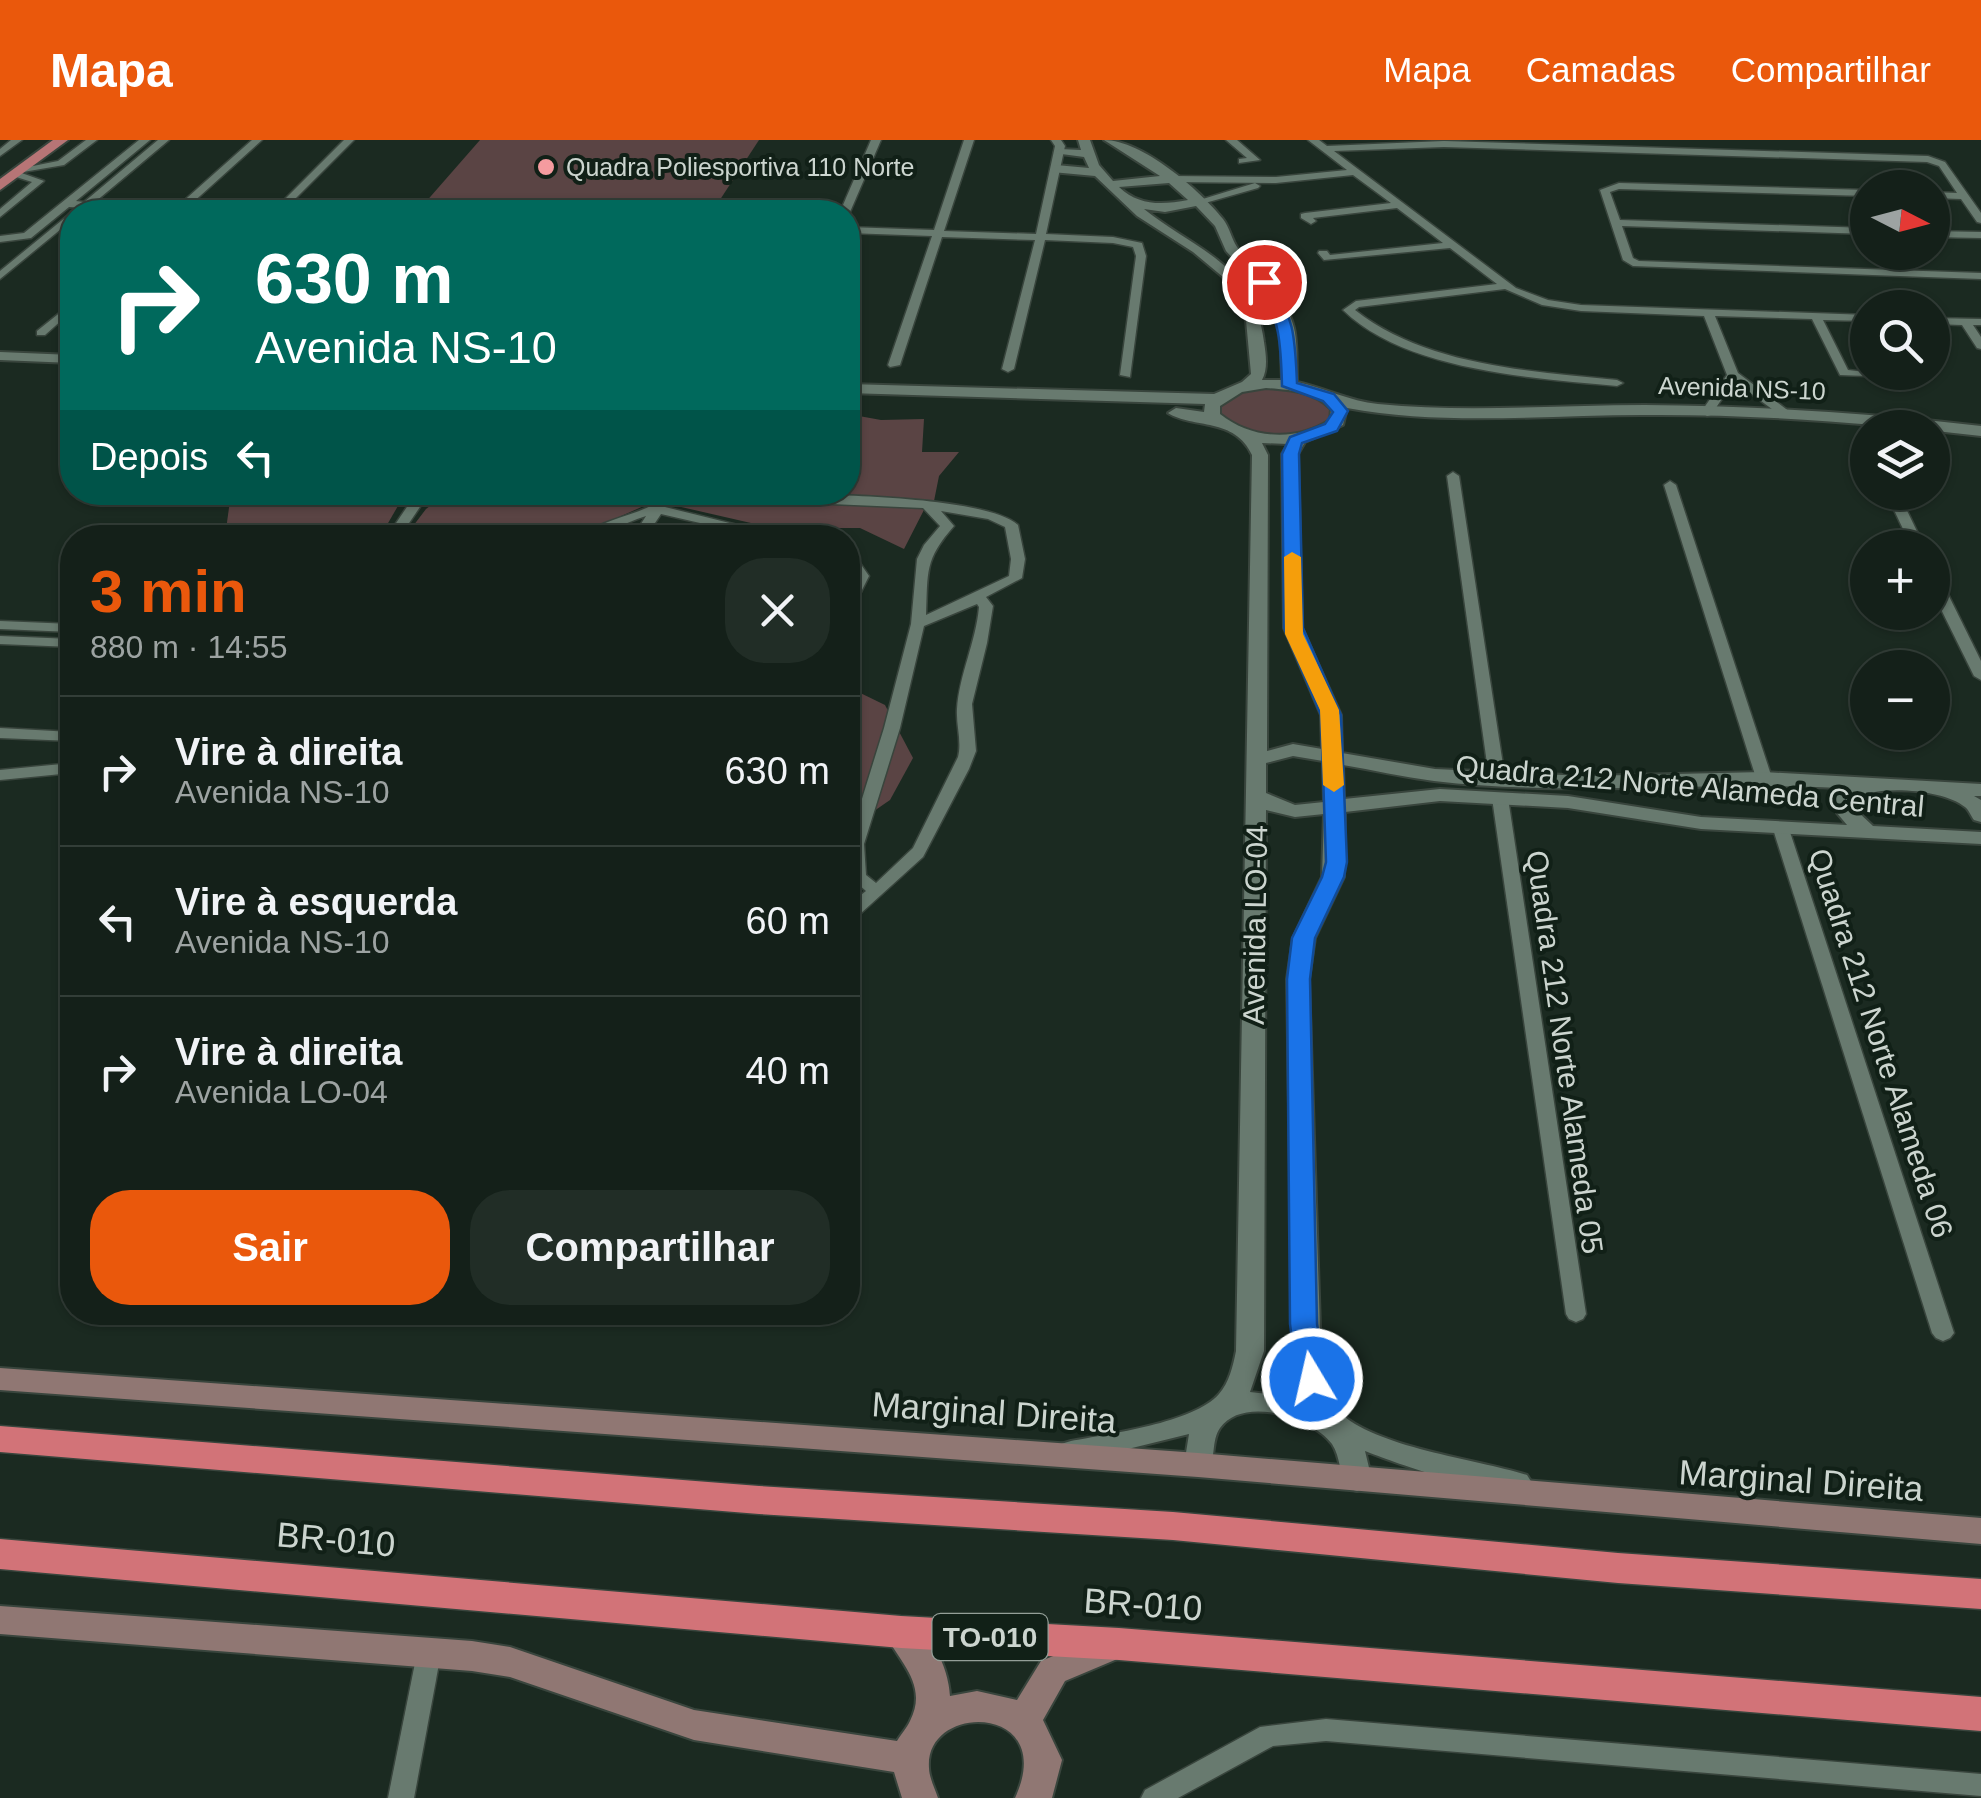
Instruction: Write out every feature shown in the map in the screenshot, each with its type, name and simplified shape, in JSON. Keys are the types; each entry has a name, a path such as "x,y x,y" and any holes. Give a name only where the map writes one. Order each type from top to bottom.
{"highway":[{"path":"0,1440 760,1500 1173,1526 1618,1568 1981,1594"},
{"name":"BR-010","path":"0,1554 901,1632 1119,1644 1981,1714"}],"main road":[{"path":"0,186 10,170 44,140"},
{"path":"10,170 60,140"},
{"name":"Marginal Direita","path":"0,1379 1198,1464 1626,1504 1981,1531"},
{"path":"0,1620 510,1662 694,1725 910,1759"},
{"path":"901,1632 922,1658 936,1689 928,1724"},
{"path":"1023,1721 1053,1672 1119,1644"},
{"path":"920,1798 912,1782 910,1759 918,1736 944,1713 975,1706 1006,1711 1036,1735 1044,1752 1044,1770 1033,1798"}],"street":[{"path":"0,153 17,140"},
{"path":"10,170 61,163 92,140"},
{"path":"84,200 144,140"},
{"path":"87,200 164,140"},
{"path":"190,200 257,140"},
{"path":"289,200 349,140"},
{"path":"850,200 876,140"},
{"path":"894,364 969,140"},
{"path":"1110,140 1146,158 1198,202 1216,219 1230,248 1257,274 1280,306 1288,333 1290,386"},
{"path":"1231,140 1254,160 1242,162"},
{"path":"1313,140 1506,286 1536,300 1576,308 1850,317"},
{"path":"1745,140 1751,153"},
{"path":"1325,149 1428,142 1640,145 1751,153 1867,152 1935,160 1981,220"},
{"path":"1008,370 1061,160 1086,145 1099,172 1112,185 1158,226 1206,256 1244,296 1258,338 1258,375 1246,386"},
{"path":"1061,160 1099,172"},
{"path":"0,214 39,181 10,170"},
{"path":"1112,185 1130,180 1276,180 1355,172"},
{"path":"1133,204 1173,208 1276,180"},
{"path":"1850,193 1611,186 1605,190 1628,259 1635,263 1981,276"},
{"path":"1950,195 1964,196"},
{"path":"1311,221 1305,216 1400,205"},
{"path":"0,239 27,236 60,217"},
{"path":"0,276 60,222"},
{"path":"1616,223 1850,231"},
{"path":"860,231 1126,241 1141,248 1126,375"},
{"path":"1950,234 1981,235"},
{"path":"1323,253 1328,258 1452,245"},
{"path":"1506,286 1358,304 1348,310 1384,332 1443,355 1519,372 1617,383"},
{"path":"1708,313 1733,375 1788,415"},
{"path":"1816,316 1844,373 1850,373"},
{"path":"42,334 60,317"},
{"path":"1950,322 1981,322"},
{"path":"1966,322 1981,346"},
{"path":"0,356 60,358"},
{"path":"0,368 60,370"},
{"path":"1708,412 1733,375"},
{"name":"Avenida NS-10","path":"860,388 1182,401 1216,399 1246,386 1290,386 1334,402 1377,409 1886,418 1981,430"},
{"path":"1214,418 1211,406 1216,399"},
{"name":"Avenida NS-10","path":"860,400 1163,412 1214,418 1251,436 1300,437 1356,422 1423,421 1500,413"},
{"path":"1332,427 1340,414 1334,402"},
{"name":"Avenida LO-04","path":"1198,1464 1201,1437 1240,1383 1251,1340 1260,455 1251,436"},
{"name":"Avenida LO-04","path":"1300,437 1290,454 1294,628 1330,710 1335,869 1304,938 1298,979 1305,1343 1316,1396 1352,1448 1357,1480"},
{"name":"Quadra 212 Norte Alameda 05","path":"1453,476 1576,1314"},
{"path":"1670,485 1764,778"},
{"path":"860,501 927,504 949,512 1002,518 1011,525 1018,559 1015,578 980,598 918,624"},
{"path":"860,831 892,728 918,624 919,563 947,526 927,504"},
{"path":"647,525 660,505"},
{"path":"611,525 636,513 657,509 727,525"},
{"path":"633,525 636,513"},
{"path":"860,905 915,858 931,833 937,810 965,766 968,751 964,708 984,636 986,606 980,598"},
{"path":"1950,613 1981,676"},
{"path":"0,625 60,628"},
{"path":"0,640 60,642"},
{"path":"0,733 60,736"},
{"name":"Quadra 212 Norte Alameda Central","path":"1257,758 1293,750 1568,802 1701,822 1973,838"},
{"path":"0,775 60,769"},
{"name":"Quadra 212 Norte Alameda Central","path":"1256,796 1295,811 1425,795 1586,782 1764,778 1981,790"},
{"path":"1868,784 1844,798 1847,813 1869,834"},
{"path":"1941,788 1966,798 1981,817 1973,838"},
{"name":"Quadra 212 Norte Alameda 06","path":"1781,828 1943,1332"},
{"path":"860,879 876,891"},
{"path":"1060,1454 1162,1430 1254,1402 1282,1403 1451,1469 1626,1504"},
{"path":"402,1798 428,1653"},
{"path":"1154,1798 1270,1736 1326,1730 1981,1785"}],"shaded area":[{"path":"480,140 759,140 720,200 428,200"},
{"path":"1277,388 1309,393 1333,409 1332,419 1306,433 1291,435 1260,432 1219,414 1220,404 1230,395"},
{"path":"860,416 924,419 922,452 959,452 939,476 934,501 927,504 904,549 860,525 760,525 672,505 860,505"},
{"path":"229,505 398,505 387,525 227,525"},
{"path":"431,505 646,505 601,525 414,525"},
{"path":"860,693 885,705 913,758 890,800 860,821"}],"slow traffic":[{"path":"1292,557 1294,634 1330,710 1334,785"}],"place":[{"name":"Quadra Poliesportiva 110 Norte","path":"546,167"}],"route":[{"path":"1264,282 1280,306 1287,327 1290,386 1329,398 1340,411 1338,422 1332,427 1295,440 1290,454 1294,628 1331,715 1336,862 1333,877 1309,922 1298,979 1304,1324 1312,1379"}]}
